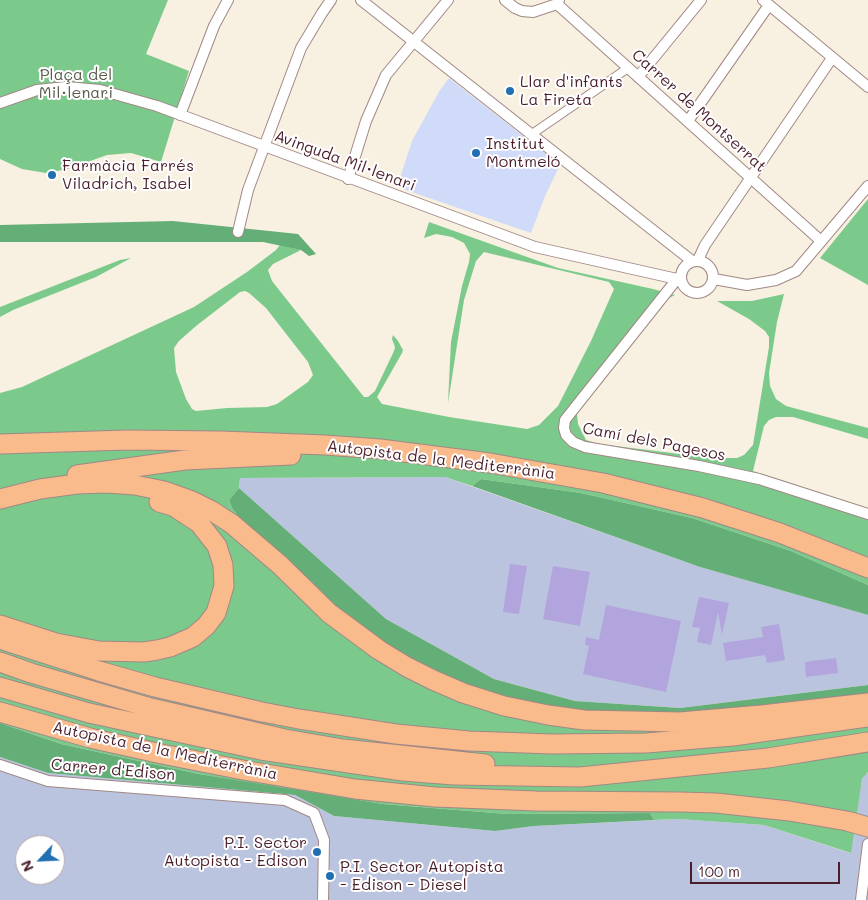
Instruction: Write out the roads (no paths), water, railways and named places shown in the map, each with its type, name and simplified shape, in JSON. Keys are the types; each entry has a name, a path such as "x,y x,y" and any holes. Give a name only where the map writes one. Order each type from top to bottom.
{"highway":[{"name":"Autopista de la Mediterrània","path":"0,444 127,440 325,445 380,449 490,463 603,483 712,511 780,533 868,568"},
{"path":"0,492 36,482 105,470 185,460 308,455 364,456 506,474 603,483"},
{"path":"0,498 40,488 106,483 135,485 164,491 192,501 232,524 280,565 329,613 379,650 433,680 463,693 504,706 584,720 680,722 734,718 868,702"},
{"path":"0,510 42,500 85,495 122,496 151,500 173,506 199,523 217,546 225,574 224,586 216,613 206,626 193,637 164,649 144,652 92,650 56,643 0,625"},
{"path":"0,639 146,684 243,708 346,727 469,741 552,744 655,742 743,735 868,717"},
{"path":"0,662 40,676 150,708 276,737 344,749 454,762 512,766 666,768"},
{"path":"0,687 90,713 261,750 402,771 454,775 580,777 768,758 868,742"},
{"name":"Autopista de la Mediterrània","path":"0,712 90,738 162,754 253,772 356,789 435,798 716,803 789,810 868,827"}],"street":[{"path":"180,115 214,26 228,0"},
{"path":"238,232 248,190 301,48 332,0"},
{"path":"361,0 695,261 704,262 711,268 714,279 711,287 706,291 695,294 685,288 679,278 683,268 695,261 832,58"},
{"path":"348,179 366,121 386,75 448,0"},
{"path":"505,0 514,8 533,12 558,2"},
{"path":"638,77 701,0"},
{"name":"Carrer de Montserrat","path":"558,2 628,68 821,241"},
{"path":"688,121 766,2 868,87"},
{"path":"532,134 628,68"},
{"name":"Avinguda Mil·lenari","path":"0,103 37,90 66,87 100,90 157,106 348,179 535,247 679,278"},
{"path":"714,279 747,285 776,280 796,271 868,186"},
{"name":"Camí dels Pagesos","path":"679,278 565,420 564,428 566,435 573,442 585,447 699,466 759,479 868,514"},
{"name":"Carrer d'Edison","path":"0,766 48,781 285,800 314,813 324,840 324,900"},
{"path":"861,900 868,844"}],"place":[{"name":"Llar d'infants La Fireta","path":"510,91"},
{"name":"Institut Montmeló","path":"476,153"},
{"name":"Farmàcia Farrés Viladrich, Isabel","path":"52,175"},
{"name":"P.I. Sector Autopista - Edison","path":"317,852"},
{"name":"P.I. Sector Autopista - Edison - Diesel","path":"330,876"}],"park label":[{"name":"Plaça del Mil·lenari","path":"76,84"}]}
